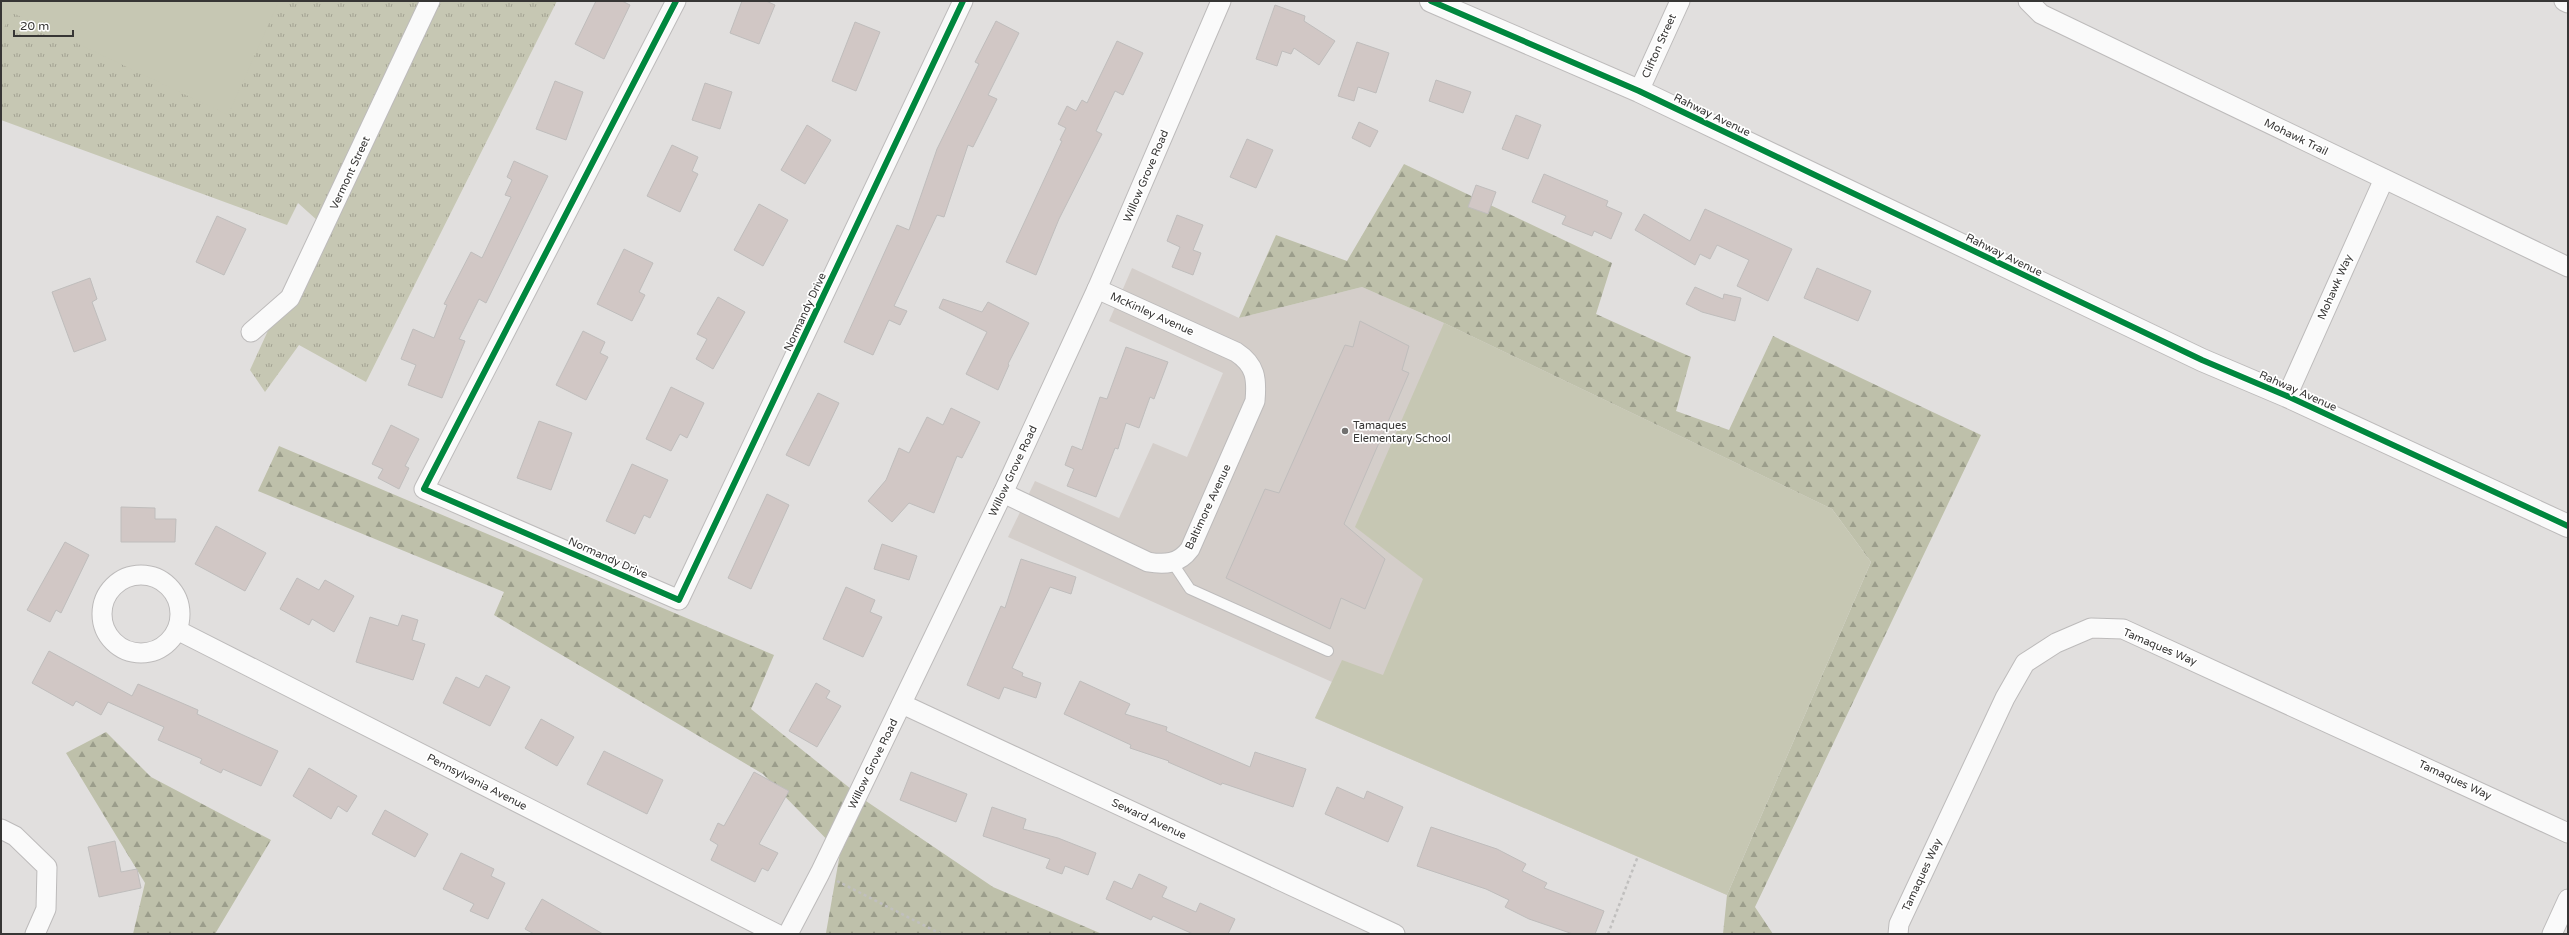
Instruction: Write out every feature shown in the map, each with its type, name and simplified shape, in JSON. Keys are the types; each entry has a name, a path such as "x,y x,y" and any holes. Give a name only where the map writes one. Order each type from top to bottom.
{"street":[{"name":"Vermont Street","path":"251,332 290,298 430,1"},
{"name":"Normandy Drive","path":"676,1 424,489 679,600 963,1"},
{"name":"Willow Grove Road","path":"788,934 820,873 1003,493 1097,289 1221,1"},
{"name":"Rahway Avenue","path":"1431,1 1639,91 2202,360 2287,396 2568,526"},
{"name":"Clifton Street","path":"1639,91 1680,1"},
{"name":"Mohawk Trail","path":"2028,1 2041,14 2568,267"},
{"path":"2564,1 2568,3"},
{"name":"Mohawk Way","path":"2287,396 2384,179"},
{"name":"McKinley Avenue","path":"1097,289 1207,339"},
{"name":"Baltimore Avenue","path":"1172,562 1185,556 1190,549 1255,401 1256,386 1254,371 1247,359 1207,339"},
{"path":"1003,493 1148,562 1172,562"},
{"path":"132,575 144,575 156,578 166,584 174,594 179,605 177,630 164,646 153,651 141,653 125,650 115,644 107,634 102,623 101,610 104,598 111,588 120,580 132,575"},
{"name":"Tamaques Way","path":"1898,934 1902,917 2005,698 2025,663 2056,643 2091,628 2123,630 2568,832"},
{"name":"Pennsylvania Avenue","path":"177,630 777,934"},
{"name":"Seward Avenue","path":"902,704 1395,934"},
{"path":"1,829 15,836 47,867 46,909 35,934"},
{"path":"2552,934 2568,899"}],"lane":[{"path":"1172,562 1190,589 1328,651"}],"path":[{"path":"1608,934 1638,856"},
{"path":"820,873 941,934"}],"shaded area":[{"path":"1132,268 1239,318 1362,287 1444,323 1832,509 1727,895 1315,718 1332,682 1008,537 1035,481 1119,518 1153,443 1187,457 1223,373 1109,321"}],"green space":[{"path":"1,1 557,1 366,382 299,345 265,392 250,370 318,221 298,203 287,225 1,120"},
{"path":"1,1 279,1 228,115 11,12 1,35"},
{"path":"1404,164 1612,263 1596,314 1691,357 1676,411 1729,430 1773,336 1981,435 1755,907 1773,934 1723,934 1727,895 1871,562 1832,509 1444,323 1362,287 1239,318 1276,235 1347,261"},
{"path":"1444,323 1832,509 1871,562 1727,895 1315,718 1342,660 1383,675 1423,579 1355,527"},
{"path":"279,446 774,655 751,709 866,801 993,887 1102,934 826,933 840,853 763,774 494,615 504,592 258,491"},
{"path":"106,732 151,777 271,840 215,934 133,934 145,883 66,753"}],"building":[{"path":"596,1 622,1 630,5 604,59 575,44"},
{"path":"742,1 766,1 775,5 759,44 730,33"},
{"path":"1275,5 1305,16 1304,21 1335,41 1319,65 1294,48 1291,54 1282,51 1277,66 1256,59"},
{"path":"996,21 1019,33 988,95 997,99 973,147 968,145 944,217 937,215 894,306 907,311 900,325 889,320 873,355 844,342 897,225 909,230 937,149 979,64 975,62"},
{"path":"855,22 880,32 856,91 832,81"},
{"path":"1117,41 1143,53 1123,95 1115,91 1096,131 1102,134 1059,219 1036,275 1006,262 1062,141 1060,140 1066,128 1058,124 1067,106 1076,111 1082,100 1087,103"},
{"path":"1357,42 1389,53 1376,93 1358,87 1354,101 1338,96"},
{"path":"1436,80 1471,92 1463,113 1429,101"},
{"path":"555,81 583,92 566,140 536,129"},
{"path":"705,83 732,92 720,129 692,120"},
{"path":"1516,115 1541,125 1528,159 1502,149"},
{"path":"1359,122 1378,131 1370,147 1352,138"},
{"path":"807,125 831,140 805,184 781,170"},
{"path":"1247,139 1273,150 1256,188 1230,177"},
{"path":"672,145 698,157 692,171 698,174 680,212 647,196"},
{"path":"514,161 548,176 486,303 479,299 459,339 465,341 442,398 408,385 416,365 401,359 413,329 434,338 447,305 444,304 471,252 482,258 511,197 505,195 512,180 507,177"},
{"path":"1544,174 1608,201 1606,206 1622,213 1611,239 1594,231 1592,236 1562,224 1566,216 1532,202"},
{"path":"1476,185 1496,192 1488,214 1468,207"},
{"path":"759,204 788,220 763,266 734,250"},
{"path":"1705,209 1792,249 1768,301 1737,286 1749,260 1717,245 1710,259 1700,254 1695,265 1635,230 1644,214 1690,241"},
{"path":"1177,215 1203,225 1193,250 1201,253 1193,275 1172,267 1180,247 1167,241"},
{"path":"217,216 246,229 224,275 196,262"},
{"path":"624,249 653,263 639,292 645,295 632,321 597,304"},
{"path":"1817,268 1871,291 1858,321 1804,298"},
{"path":"90,278 97,299 92,302 106,340 74,352 52,292"},
{"path":"1695,287 1723,299 1724,294 1741,298 1735,321 1702,312 1686,304"},
{"path":"718,297 745,312 713,369 696,359 707,339 697,334"},
{"path":"943,299 982,312 988,302 1029,323 1008,364 1009,365 998,390 966,374 987,332 939,308"},
{"name":"Tamaques Elementary School","path":"1360,321 1409,346 1402,370 1409,373 1344,524 1385,559 1365,609 1341,598 1330,629 1226,578 1265,489 1279,493 1345,345 1353,347"},
{"path":"583,331 605,342 600,353 608,357 586,400 556,385"},
{"path":"1126,347 1168,362 1154,399 1150,397 1139,428 1126,423 1118,449 1115,448 1096,497 1067,486 1074,469 1065,465 1072,446 1082,450 1100,397 1107,399"},
{"path":"671,387 704,403 687,438 680,434 671,451 646,439"},
{"path":"818,393 839,403 809,466 786,455"},
{"path":"951,408 980,422 962,458 957,456 934,513 909,503 892,522 868,501 886,480 899,448 909,453 927,417 943,425"},
{"path":"539,421 572,433 551,490 517,478"},
{"path":"391,425 419,439 405,466 409,468 399,489 378,478 383,469 372,464"},
{"path":"632,464 668,480 650,518 644,515 635,534 606,521"},
{"path":"767,494 789,505 751,589 728,578"},
{"path":"121,507 155,508 155,519 176,519 175,542 121,542"},
{"path":"216,526 266,553 245,591 195,564"},
{"path":"65,542 89,555 61,613 56,610 50,622 27,610"},
{"path":"882,544 917,556 909,580 874,569"},
{"path":"1021,559 1076,577 1071,594 1050,587 1012,668 1023,673 1022,676 1041,683 1036,698 1004,687 999,699 967,685 1001,606 1005,608"},
{"path":"297,578 319,590 325,580 354,596 334,632 312,619 309,625 280,609"},
{"path":"846,587 875,600 870,612 882,617 863,657 823,639"},
{"path":"402,615 418,620 412,640 425,644 413,680 356,662 370,617 398,626"},
{"path":"49,651 132,696 138,684 198,710 197,714 278,751 261,786 223,769 221,773 200,763 202,759 158,740 164,727 108,702 101,715 76,701 73,706 32,683"},
{"path":"486,675 510,687 490,726 443,703 456,677 479,688"},
{"path":"1080,681 1130,704 1125,714 1167,727 1166,731 1250,767 1255,752 1306,769 1293,807 1222,783 1221,785 1168,762 1169,761 1130,748 1131,745 1064,714"},
{"path":"816,683 830,691 826,698 841,706 817,747 789,731"},
{"path":"541,719 574,737 557,766 525,748"},
{"path":"604,751 663,780 647,814 587,784"},
{"path":"309,768 357,796 347,812 338,806 331,819 293,796"},
{"path":"754,772 789,791 759,844 778,853 768,871 762,868 755,882 711,860 718,845 710,840 718,823 724,826"},
{"path":"911,772 967,794 956,822 900,800"},
{"path":"1337,787 1364,799 1367,791 1403,807 1388,842 1325,814"},
{"path":"992,807 1026,819 1023,829 1058,838 1096,853 1088,875 1065,866 1062,874 1046,868 1050,859 983,836"},
{"path":"385,810 428,834 415,857 372,834"},
{"path":"1431,827 1497,849 1526,864 1522,871 1547,883 1544,888 1604,911 1595,934 1573,934 1529,919 1505,907 1509,900 1486,889 1417,866"},
{"path":"115,841 121,872 137,869 141,888 99,897 88,847"},
{"path":"461,853 494,869 491,876 505,883 488,919 470,911 474,904 443,889"},
{"path":"1139,874 1167,887 1162,897 1196,912 1200,903 1235,919 1228,934 1193,934 1153,916 1151,920 1106,899 1114,881 1132,889"},
{"path":"542,899 603,934 534,934 525,929"}],"cycle path":[{"path":"676,1 424,489 679,600 963,1"},
{"path":"1431,1 1639,91 2202,360 2287,396 2568,526"}],"place":[{"name":"Tamaques Elementary School","path":"1345,431"}]}
